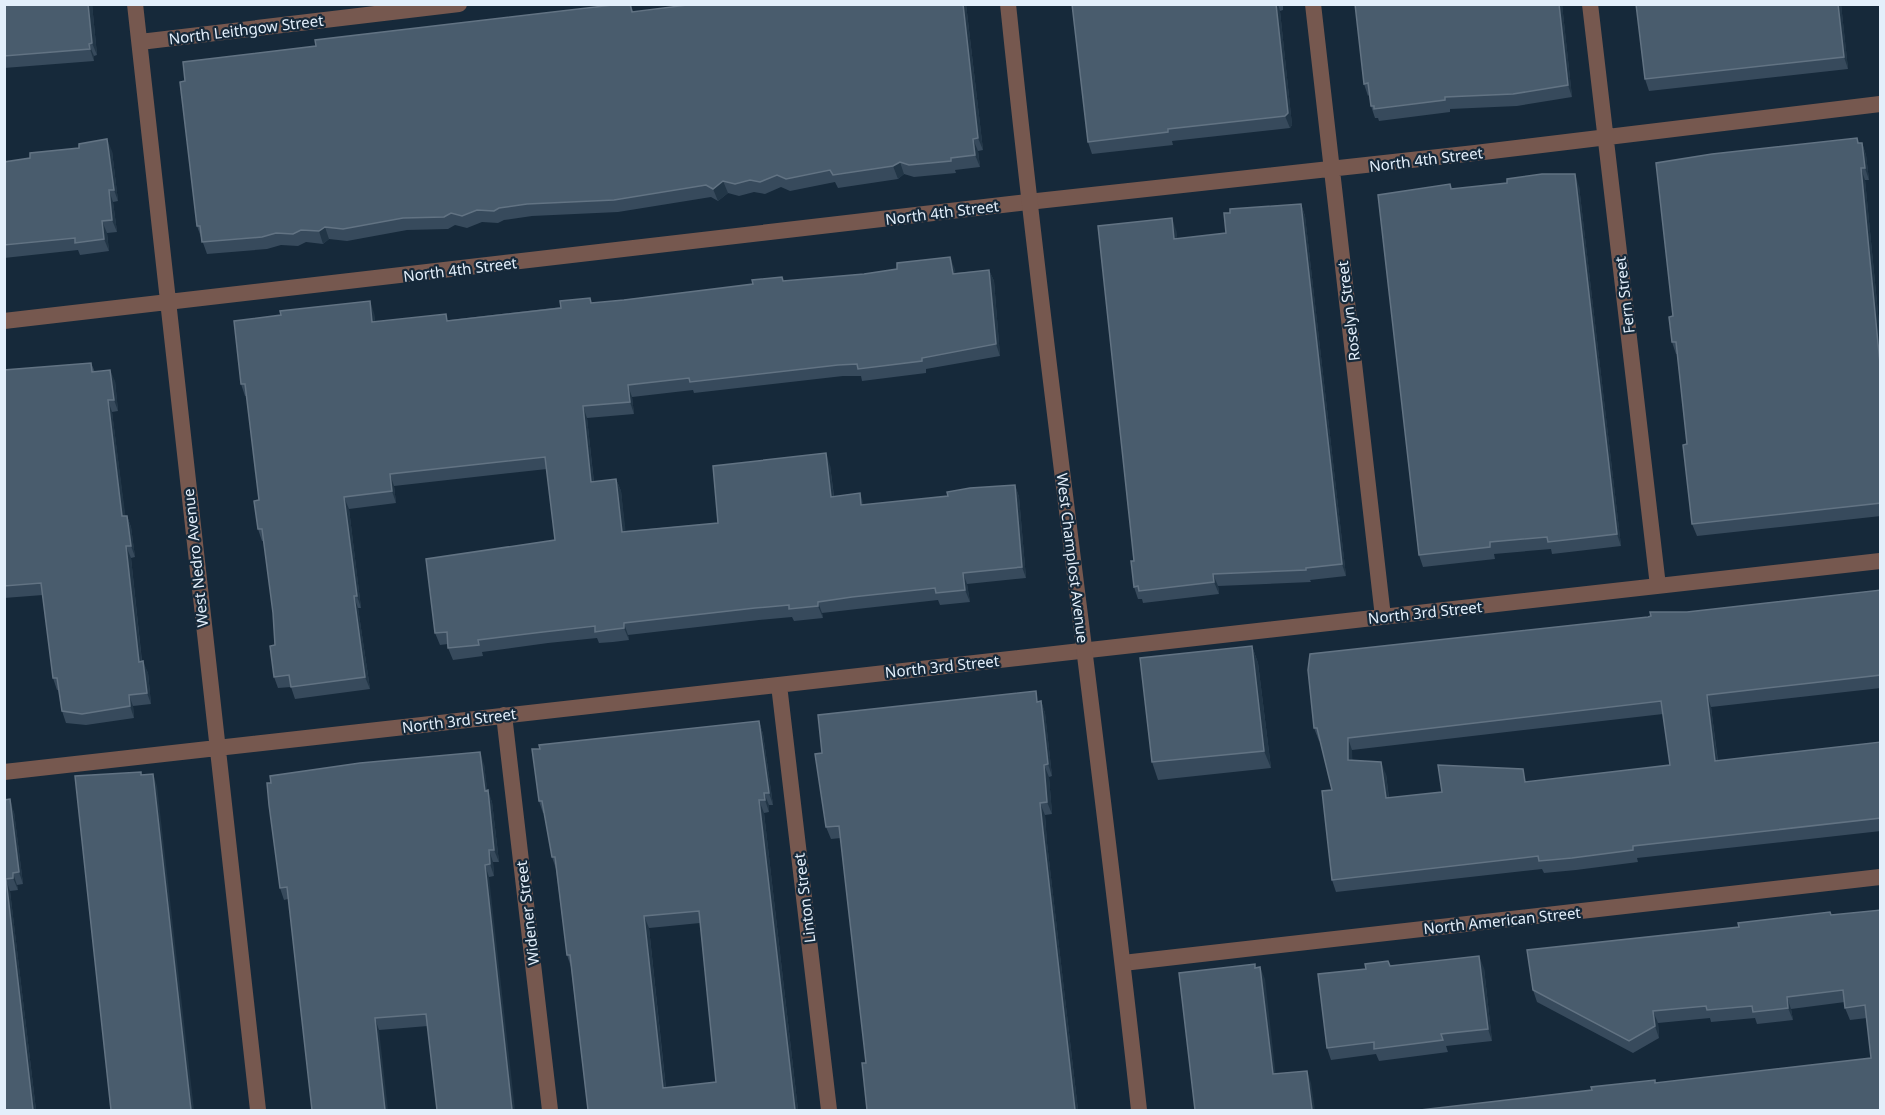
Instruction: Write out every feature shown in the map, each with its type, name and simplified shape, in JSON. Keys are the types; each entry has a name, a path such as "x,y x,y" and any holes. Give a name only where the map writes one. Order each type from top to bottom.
{"street":[{"name":"West Nedro Avenue","path":"135,4 258,1110"},
{"name":"North Leithgow Street","path":"140,42 459,4"},
{"name":"West Champlost Avenue","path":"1008,4 1028,202 1123,963 1138,1110"},
{"name":"Roselyn Street","path":"1313,4 1383,617"},
{"name":"Fern Street","path":"1590,4 1658,586"},
{"name":"North 4th Street","path":"4,321 1028,202 1332,170 1881,104"},
{"name":"North 3rd Street","path":"4,772 1881,561"},
{"name":"Linton Street","path":"779,685 829,1110"},
{"name":"Widener Street","path":"504,715 550,1110"},
{"name":"North American Street","path":"1123,963 1881,877"}],"building":[{"path":"4,4 88,4 92,43 89,44 90,49 4,56"},
{"path":"630,4 632,12 695,4 963,4 978,138 973,139 975,155 951,158 951,161 909,165 900,162 893,166 833,175 830,170 786,179 777,175 760,182 750,180 735,184 723,181 713,189 706,185 614,200 527,204 499,208 494,211 477,210 462,216 451,213 444,217 403,218 343,229 325,227 319,231 301,230 293,234 276,233 262,237 202,242 200,226 197,226 180,82 185,81 183,62 316,46 315,40"},
{"path":"1072,4 1276,4 1288,113 1285,116 1168,129 1168,132 1088,142"},
{"path":"1355,4 1559,4 1568,85 1513,94 1445,97 1445,100 1374,109 1374,106 1371,106 1368,83 1364,84"},
{"path":"1636,4 1838,4 1844,57 1645,79"},
{"path":"1857,138 1858,143 1862,143 1865,168 1861,168 1881,374 1881,503 1692,524 1683,445 1687,444 1676,342 1672,342 1669,317 1673,316 1656,163 1712,154"},
{"path":"107,139 114,190 109,190 112,220 102,221 104,239 75,243 75,238 4,245 4,162 30,158 30,153 79,148 79,144"},
{"path":"1542,174 1575,174 1617,534 1548,542 1547,537 1490,542 1490,547 1419,555 1378,195 1450,184 1451,189 1507,183 1507,179"},
{"path":"1301,204 1342,564 1306,568 1306,570 1213,574 1214,582 1139,591 1138,586 1134,587 1131,561 1134,561 1098,226 1172,218 1174,239 1226,233 1224,213 1230,213 1230,209"},
{"path":"950,257 953,274 989,270 996,344 922,358 922,361 858,369 857,364 838,365 690,382 689,378 628,385 630,402 583,406 591,482 616,479 622,532 718,523 713,466 826,453 831,497 860,493 861,505 948,496 947,492 970,488 1015,485 1022,567 963,573 965,590 936,593 935,588 852,597 818,602 818,606 789,609 789,605 624,623 624,628 595,632 595,626 478,640 479,645 448,648 447,632 435,633 426,559 555,540 545,457 390,474 392,491 344,497 365,677 291,687 289,675 274,677 270,646 275,645 273,613 262,529 258,529 254,501 259,500 245,384 241,384 234,321 281,315 280,311 370,301 372,322 446,314 447,321 561,308 560,301 590,298 591,303 753,284 752,280 782,277 783,281 864,274 897,269 897,263"},
{"path":"91,363 92,372 110,370 114,400 108,400 122,516 127,516 131,546 126,546 139,662 143,661 147,693 129,695 130,706 82,714 62,711 57,678 53,678 41,583 4,586 4,370"},
{"path":"1881,590 1881,675 1707,695 1715,761 1881,742 1881,818 1633,846 1633,850 1572,858 1539,861 1538,856 1332,880 1322,791 1332,790 1317,728 1314,728 1308,670 1310,654 1648,617 1651,616 1650,612 1687,612","holes":["1661,701 1670,765 1525,782 1523,769 1438,765 1442,792 1386,798 1381,762 1348,760 1348,738"]},
{"path":"1252,646 1264,751 1152,762 1140,658"},
{"path":"1036,691 1037,702 1041,701 1048,764 1044,765 1047,802 1040,803 1075,1110 867,1110 862,1063 866,1063 839,826 826,827 815,754 822,753 818,715"},
{"path":"759,721 769,793 764,793 765,800 759,800 795,1110 588,1110 570,955 567,955 555,857 552,857 542,801 539,801 532,749 540,749 539,745","holes":["699,911 716,1082 663,1088 644,916"]},
{"path":"480,752 485,791 488,790 494,850 489,850 490,864 485,865 512,1110 437,1110 426,1014 375,1018 385,1110 312,1110 287,887 280,888 269,805 267,783 271,783 270,776 360,763"},
{"path":"141,772 141,775 153,774 191,1110 111,1110 75,776"},
{"path":"10,799 19,872 13,873 13,878 6,879 33,1110 4,1110 4,800"},
{"path":"1881,910 1881,1110 1420,1110 1592,1090 1591,1087 1655,1080 1655,1083 1871,1058 1865,1005 1845,1008 1843,990 1787,997 1788,1008 1753,1012 1752,1006 1707,1010 1706,1006 1653,1011 1655,1026 1629,1041 1533,990 1527,950 1739,927 1738,923 1830,912 1831,915"},
{"path":"1479,956 1488,1029 1441,1034 1443,1040 1374,1049 1374,1042 1327,1048 1318,974 1366,969 1365,964 1388,961 1390,966"},
{"path":"1255,964 1255,968 1260,967 1273,1074 1307,1071 1312,1110 1195,1110 1179,973"}]}
